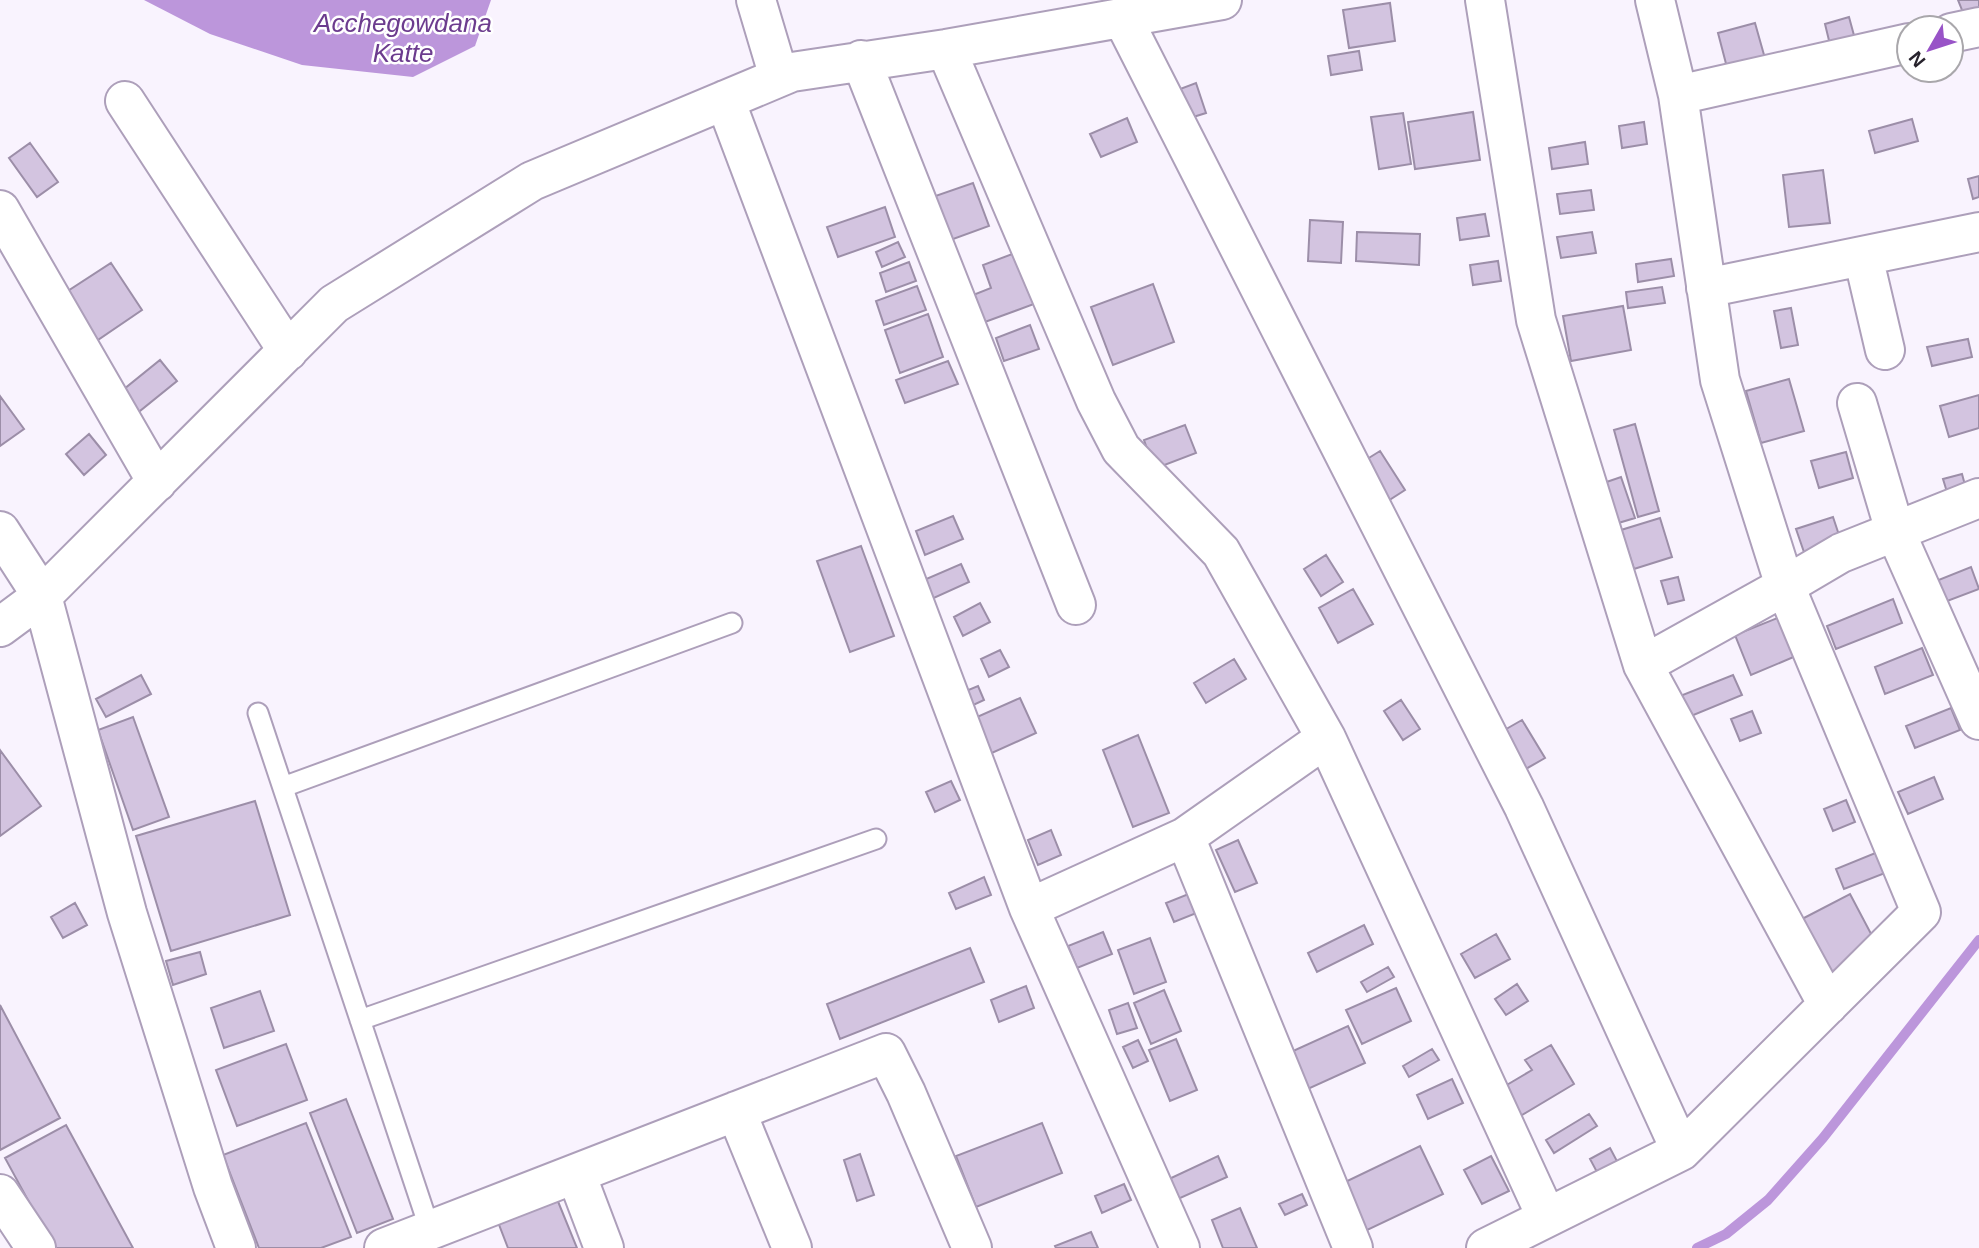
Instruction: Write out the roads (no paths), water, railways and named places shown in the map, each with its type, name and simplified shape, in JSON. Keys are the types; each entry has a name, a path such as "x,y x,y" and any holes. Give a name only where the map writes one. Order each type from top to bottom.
{"street":[{"path":"756,0 779,77"},
{"path":"0,627 43,596 334,304 532,181 792,72 1222,0"},
{"path":"1485,0 1536,320 1643,665 1828,1005"},
{"path":"1486,1248 1681,1151 1922,912 1785,586 1720,380 1678,95 1655,0"},
{"path":"1122,17 1524,807 1681,1151"},
{"path":"1678,95 1895,46"},
{"path":"946,48 1096,401 1121,449 1221,552 1326,738 1546,1216"},
{"path":"861,60 1076,605"},
{"path":"725,100 1028,908 1180,1248"},
{"path":"125,101 288,351"},
{"path":"0,210 157,482"},
{"path":"1706,288 1979,232"},
{"path":"1863,256 1885,350"},
{"path":"1857,403 1895,531 1979,720"},
{"path":"1643,665 1841,553 1979,498"},
{"path":"0,531 43,596 127,913 213,1187 236,1248"},
{"path":"1028,908 1185,837 1326,738"},
{"path":"1185,837 1353,1248"},
{"path":"384,1248 433,1239 576,1174 886,1053 906,1093 972,1248"},
{"path":"736,1111 792,1248"},
{"path":"576,1174 604,1248"},
{"path":"0,1194 36,1248"}],"lane":[{"path":"283,787 732,623"},
{"path":"258,713 433,1239"},
{"path":"360,1020 876,839"}],"water":[{"name":"Acchegowdana Katte","path":"144,0 491,0 475,46 413,77 302,65 210,34"}],"waterway":[{"path":"1697,1248 1726,1234 1768,1200 1823,1138 1979,940"}]}
